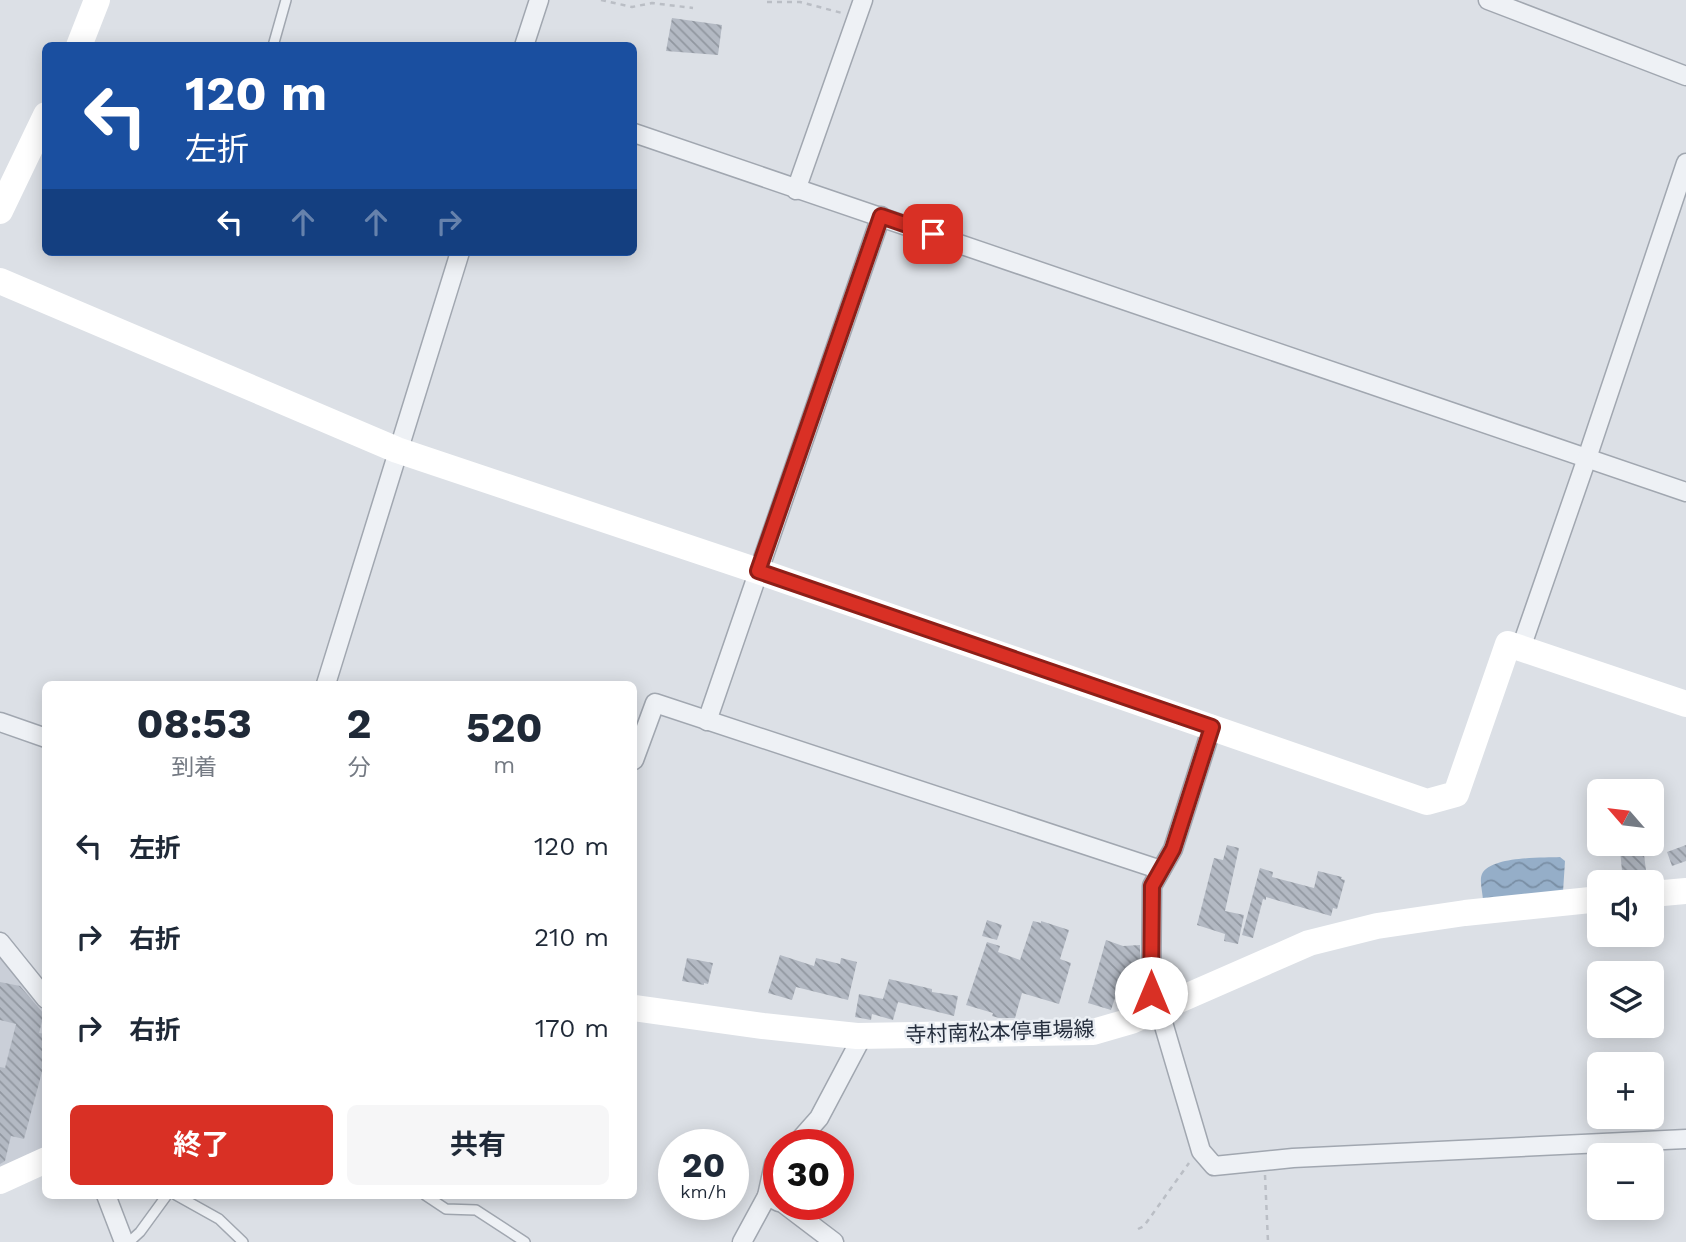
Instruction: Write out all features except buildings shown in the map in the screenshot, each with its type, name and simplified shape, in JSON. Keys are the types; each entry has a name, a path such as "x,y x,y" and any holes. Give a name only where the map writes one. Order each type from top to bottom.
{"street":[{"path":"81,42 97,0"},
{"path":"525,42 539,0"},
{"path":"1489,0 1686,76"},
{"path":"796,190 860,8"},
{"path":"0,211 42,123"},
{"path":"637,134 1686,492"},
{"path":"1521,648 1686,163"},
{"path":"707,721 881,216"},
{"path":"327,681 459,256"},
{"path":"0,281 397,450 758,571 1427,802 1456,794 1508,644 1686,704"},
{"path":"637,752 655,703 1161,870"},
{"path":"0,722 42,737"},
{"path":"1212,727 1173,849 1152,886 1150,912 1151,993 1201,1151 1214,1166 1293,1158 1686,1139"},
{"path":"1664,893 1686,891"},
{"name":"寺村南松本停車場線","path":"637,1008 762,1026 863,1035 1093,1032 1131,1021 1309,943 1377,926 1465,913 1587,900"},
{"path":"0,942 42,994"},
{"path":"810,1129 820,1118 863,1035"},
{"path":"0,1181 42,1162"},
{"path":"108,1199 127,1242"},
{"path":"742,1242 763,1213"},
{"path":"805,1220 834,1242"}],"lane":[{"path":"274,42 286,0"},
{"path":"127,1242 140,1232 164,1199"},
{"path":"183,1199 219,1219 243,1242"},
{"path":"431,1199 446,1209 476,1210 525,1242"}],"path":[{"path":"601,0 632,7 652,4 693,8"},
{"path":"767,2 800,2 860,8"},
{"path":"1138,1229 1144,1226 1179,1175 1201,1151"},
{"path":"1265,1162 1268,1242"}],"shaded area":[{"path":"0,956 42,1009 42,1151 0,1170"}],"water":[{"path":"1560,857 1565,861 1563,892 1483,901 1481,877 1487,868 1518,859"}],"route":[{"path":"933,234 881,216 758,571 1212,727 1173,849 1152,886 1151,993"}]}
